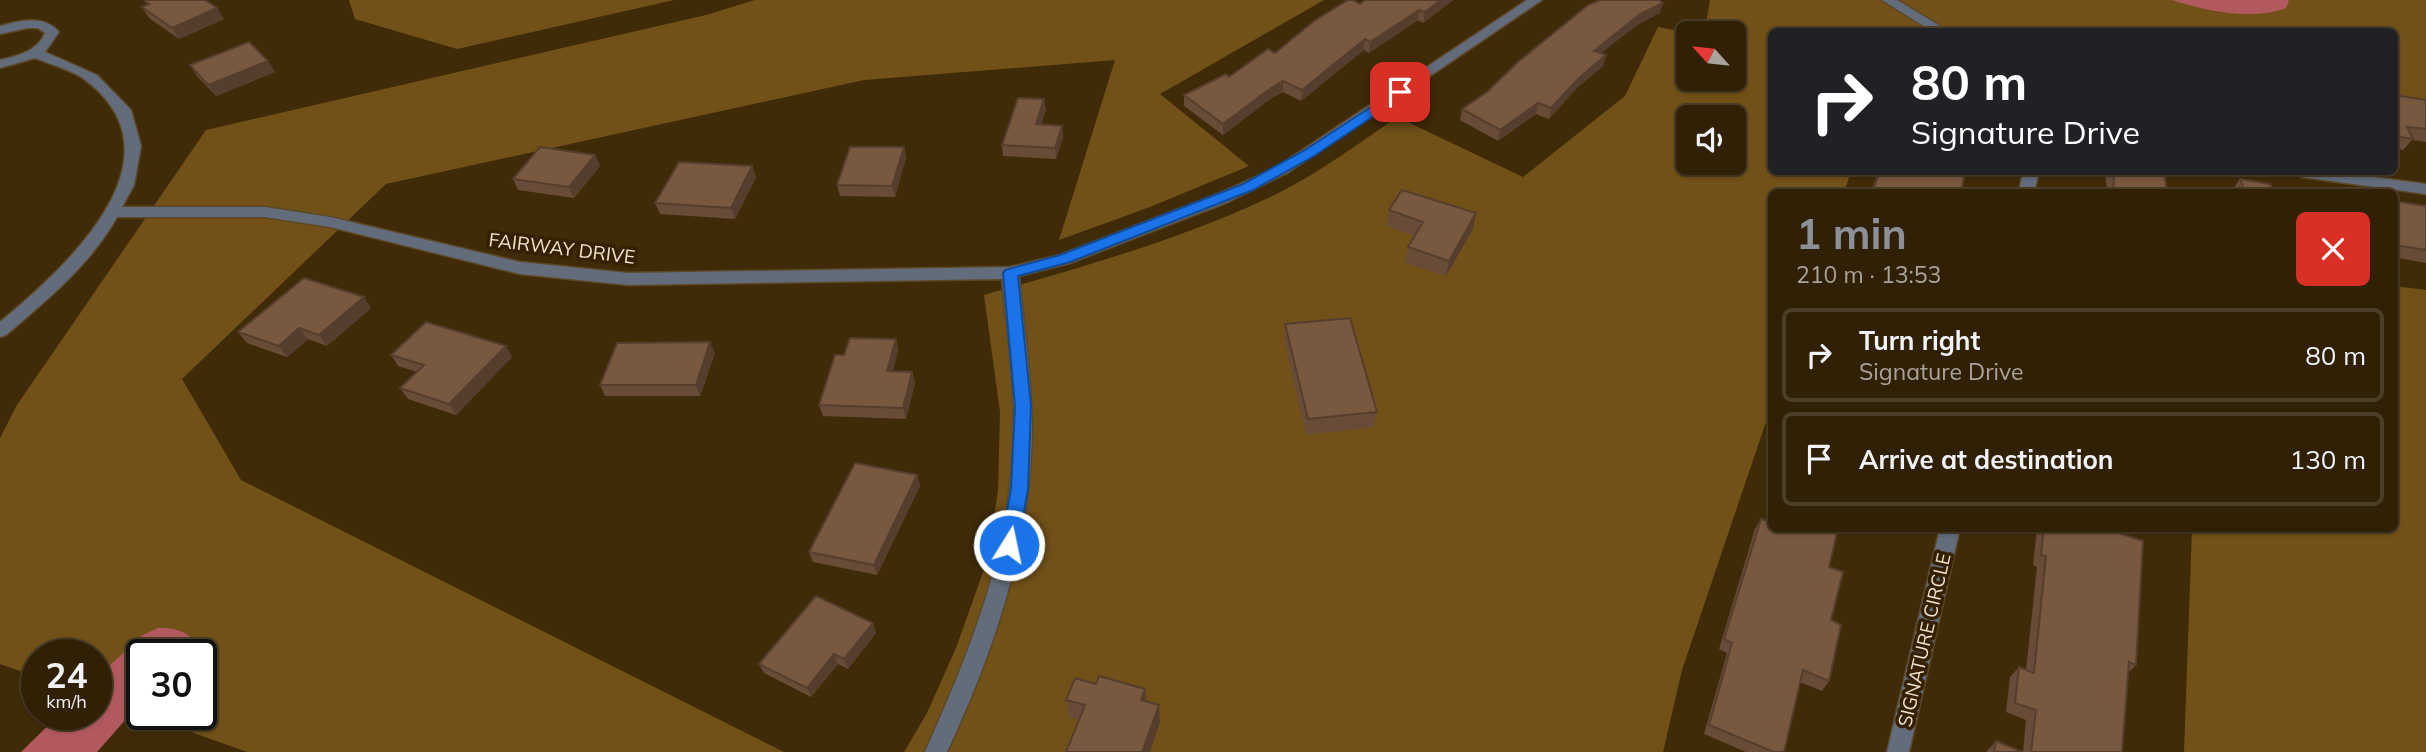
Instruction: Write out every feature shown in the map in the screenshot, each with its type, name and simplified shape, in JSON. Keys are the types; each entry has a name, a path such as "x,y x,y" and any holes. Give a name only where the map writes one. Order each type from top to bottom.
{"street":[{"name":"FAIRWAY DRIVE","path":"114,212 197,210 279,213 330,222 520,268 628,279 1010,273 1089,249 1223,198 1282,170 1536,0"},
{"path":"1888,0 1937,28"},
{"path":"0,30 28,24 48,27 52,32 51,38 34,52 0,64"},
{"path":"0,331 74,265 114,212 133,165 136,144 131,125 112,91 78,68 34,52"},
{"path":"2324,175 2426,189"},
{"path":"936,752 983,643 1006,560 1019,489 1023,406 1010,273"},
{"name":"SIGNATURE CIRCLE","path":"1898,752 1949,532"}],"shaded area":[{"path":"349,0 674,0 457,49 355,19"},
{"path":"755,0 1324,0 1160,94 1249,166 1150,207 1059,240 1115,60 864,80 386,184 182,379 241,480 784,752 247,752 185,730 217,730 217,639 126,639 126,709 112,704 112,639 21,639 21,671 0,664 0,438 17,405 206,130 706,15"},
{"path":"1710,0 2426,0 2426,110 2398,106 2398,28 1768,28 1768,175 1850,175 1845,189 1768,189 1768,416 1682,670 1663,752 904,752 927,713 956,648 987,561 998,491 1000,412 984,295 1127,253 1232,214 1300,181 1397,117 1523,177 1625,96 1658,27 1676,30 1676,91 1746,91 1746,21 1706,21"},
{"path":"2172,0 2289,1 2286,8 2273,12 2244,14 2214,11"},
{"path":"2398,286 2426,290 2426,752 2184,752 2192,532 2398,532"},
{"path":"158,628 179,631 192,639 139,639"},
{"path":"126,651 126,719 97,752 21,752 44,730 112,730 112,663"}],"building":[{"path":"205,0 217,8 172,28 142,7 149,4 145,1"},
{"path":"1348,0 1360,4 1365,0 1441,0 1425,12 1419,10 1370,42 1365,39 1302,90 1283,81 1223,124 1184,95 1226,74 1229,77 1268,49 1275,53 1314,21"},
{"path":"1600,0 1659,0 1663,3 1640,14 1594,51 1606,55 1580,77 1551,108 1538,103 1500,130 1462,109 1487,92 1518,62 1588,5"},
{"path":"249,42 268,61 208,85 190,65"},
{"path":"2398,96 2426,100 2426,129 2407,127 2413,139 2398,137"},
{"path":"1018,98 1044,99 1036,124 1062,126 1055,148 1002,145"},
{"path":"540,147 595,155 569,187 513,179"},
{"path":"850,147 904,147 892,186 837,185"},
{"path":"679,162 752,166 731,208 655,203"},
{"path":"1878,175 1964,175 1962,189 1874,189"},
{"path":"2113,175 2164,175 2167,189 2113,189"},
{"path":"2240,179 2270,184 2272,189 2244,189"},
{"path":"1402,190 1476,213 1449,261 1408,247 1423,222 1389,210"},
{"path":"2398,202 2426,206 2426,250 2398,245"},
{"path":"304,278 364,297 319,335 299,328 279,346 238,332"},
{"path":"1350,318 1377,412 1308,419 1285,324"},
{"path":"426,322 506,346 449,404 400,388 424,365 391,355"},
{"path":"850,338 896,339 887,371 912,372 903,408 819,405 835,355 844,355"},
{"path":"710,342 696,385 600,385 617,343"},
{"path":"855,463 917,475 874,565 809,552"},
{"path":"1761,519 1768,521 1768,532 1837,532 1829,567 1843,572 1831,620 1841,625 1829,681 1803,670 1784,752 1774,752 1709,725 1732,643 1724,639"},
{"path":"2044,532 2119,532 2143,541 2136,665 2129,662 2122,752 2031,752 2036,710 2015,703 2019,667 2034,673 2046,556 2041,555"},
{"path":"816,596 873,623 844,659 834,654 807,688 759,664"},
{"path":"1099,676 1145,689 1141,700 1159,705 1142,752 1066,752 1085,705 1066,700 1075,678 1096,684"},
{"path":"1996,741 2022,752 1994,752"}],"route":[{"path":"1009,545 1019,489 1023,406 1010,273 1064,259 1248,187 1282,170 1400,92"}]}
